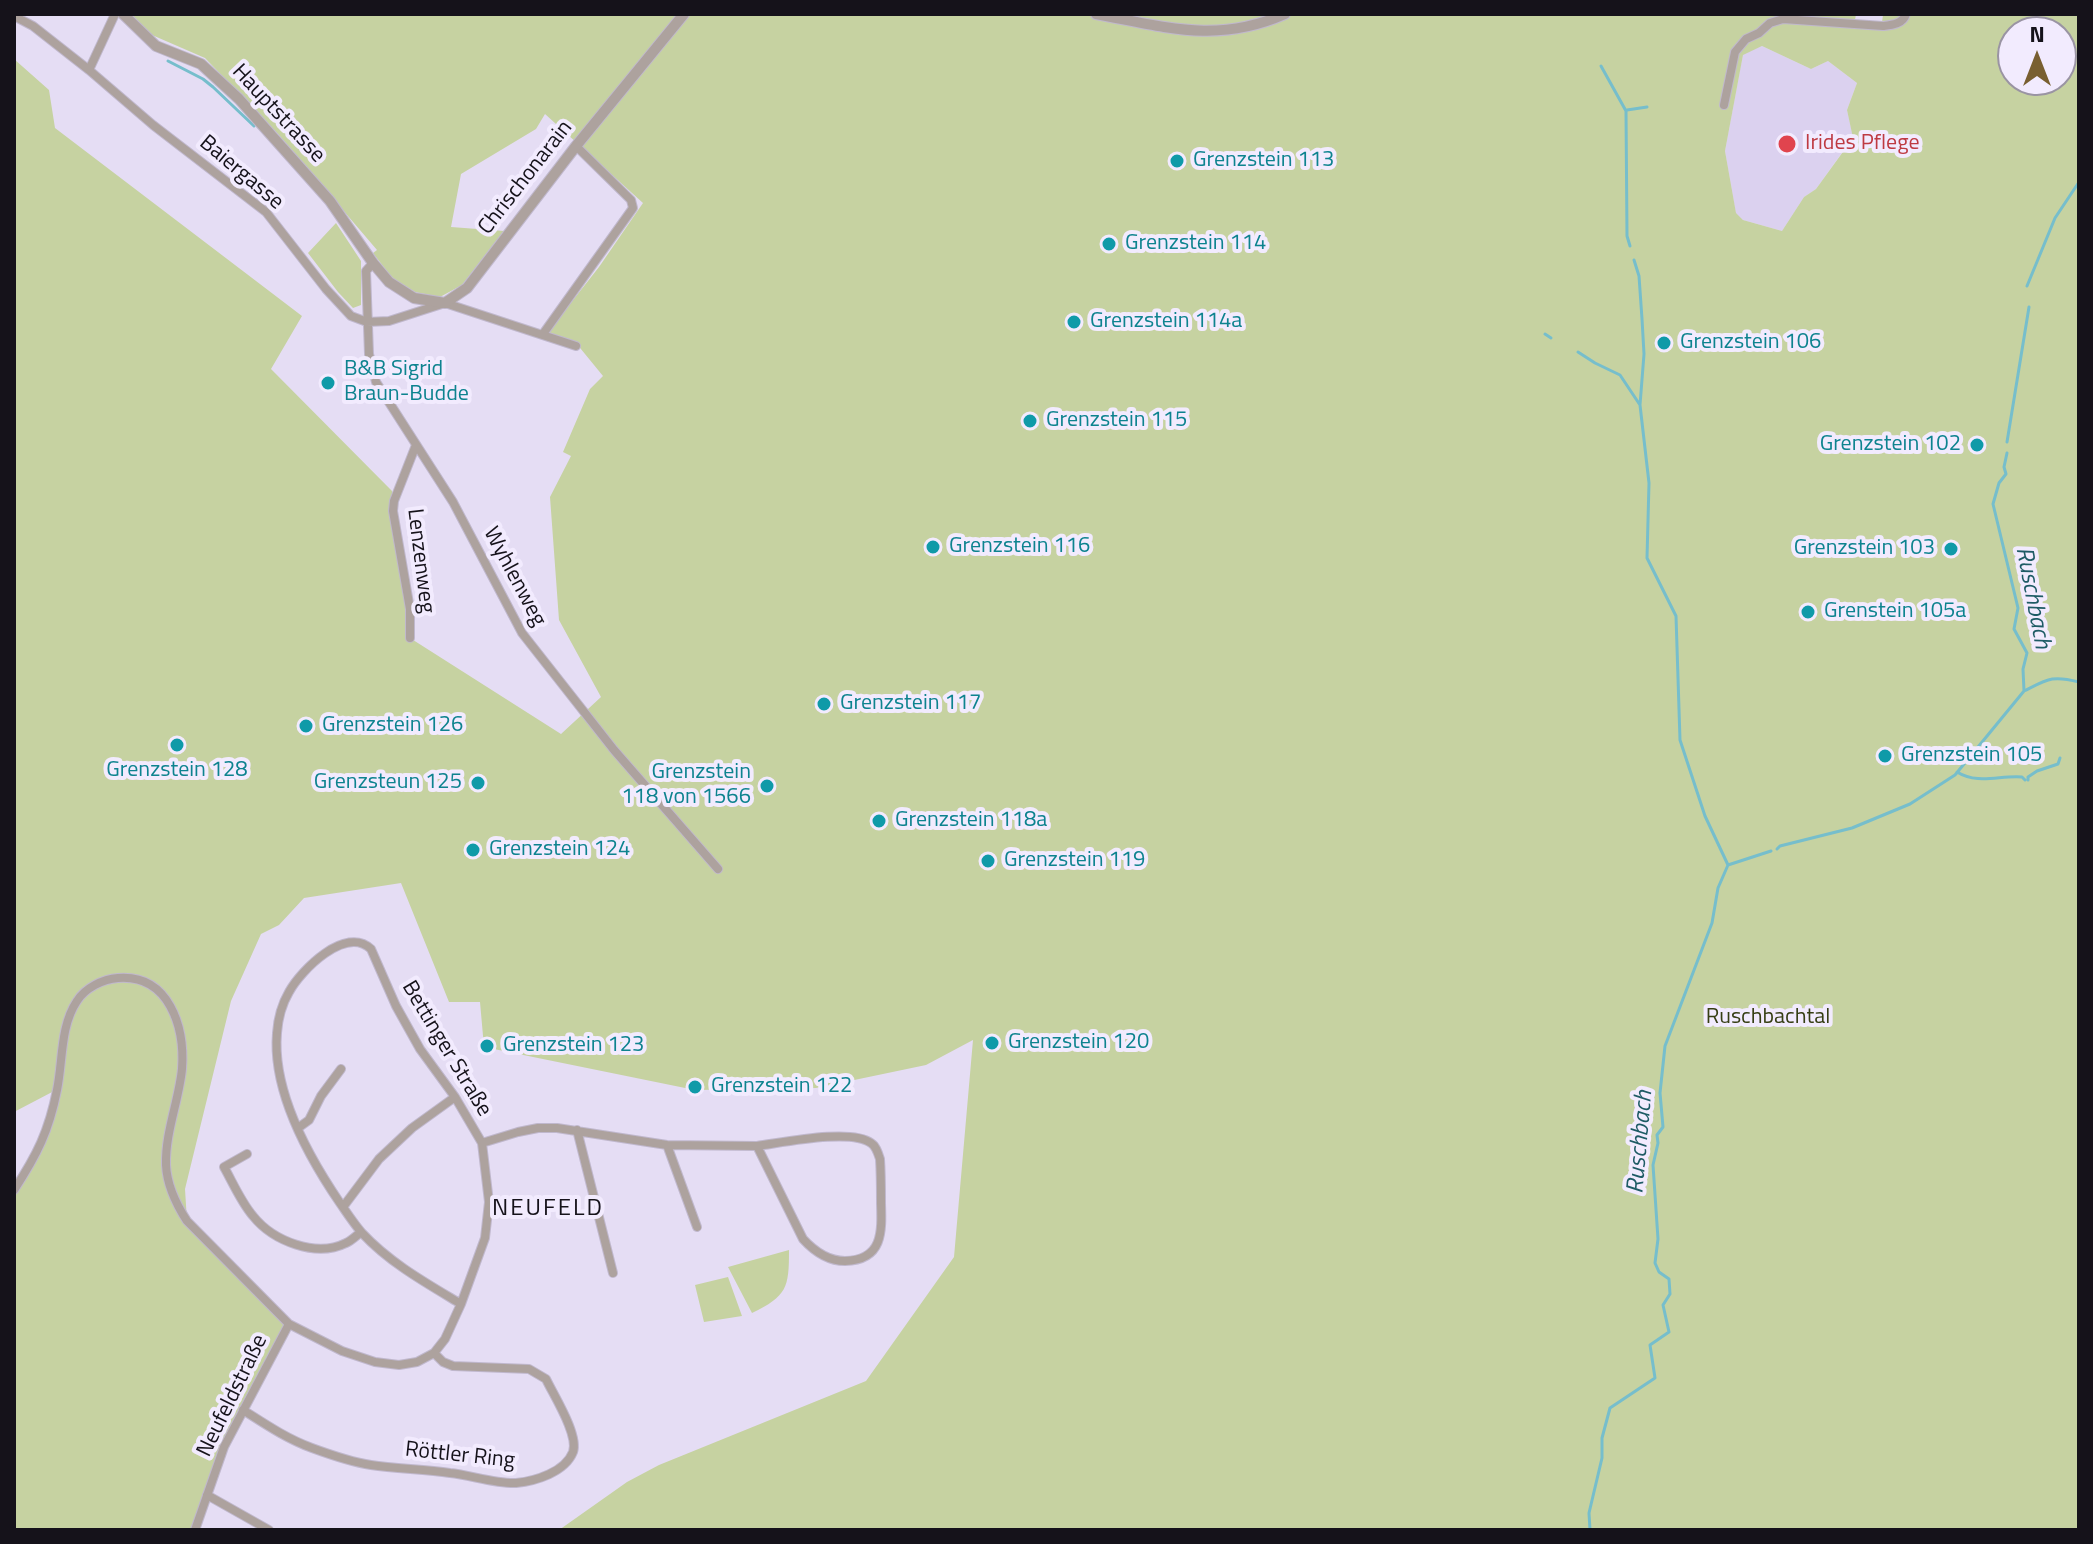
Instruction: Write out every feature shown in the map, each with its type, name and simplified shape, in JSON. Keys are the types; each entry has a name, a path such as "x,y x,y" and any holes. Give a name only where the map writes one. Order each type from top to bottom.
{"street":[{"path":"89,70 115,14"},
{"name":"Hauptstrasse","path":"123,14 156,46 201,64 239,99 330,201 376,267"},
{"name":"Chrischonarain","path":"445,303 467,288 576,146 684,14"},
{"path":"1096,14 1194,31 1240,29 1285,14"},
{"path":"1724,105 1735,52 1746,39 1770,23 1783,19 1883,26 1897,24 1906,14"},
{"name":"Baiergasse","path":"14,16 33,26 153,125 266,212 326,289 351,316 367,322"},
{"path":"543,334 633,208 631,200 576,146"},
{"path":"376,267 389,282 414,298 445,303 576,346"},
{"name":"Wyhlenweg","path":"376,267 366,271 370,364 376,382 453,502 522,633 614,750 718,869"},
{"path":"367,322 389,321 445,303"},
{"name":"Lenzenweg","path":"410,638 410,609 393,511 416,445"},
{"name":"Bettinger Straße","path":"298,1128 279,1070 277,1035 280,1013 287,995 308,967 325,953 348,942 358,941 371,949 396,1006 420,1049 455,1097 482,1143 489,1202 485,1238 461,1304 445,1339 434,1353"},
{"path":"14,1190 43,1141 57,1090 68,1021 78,999 87,990 107,980 128,978 149,984 168,1001 179,1033 182,1070 166,1165 176,1203 187,1221 289,1324 342,1351 375,1362 399,1365 417,1362 434,1353"},
{"path":"341,1069 321,1096 309,1120 298,1128 313,1159 361,1232 412,1275 461,1304"},
{"path":"343,1207 379,1159 412,1128 455,1097"},
{"path":"482,1143 538,1128 577,1130 667,1145 757,1146 820,1137 859,1137 871,1142 880,1159 882,1230 878,1244 870,1254 856,1261 839,1261 811,1248 803,1239 757,1146"},
{"path":"577,1130 613,1273"},
{"path":"667,1145 697,1227"},
{"path":"247,1154 224,1167 252,1215 278,1237 304,1246 325,1248 348,1243 361,1232"},
{"name":"Neufeldstraße","path":"195,1530 224,1447 289,1324"},
{"name":"Röttler Ring","path":"243,1410 282,1435 308,1447 371,1465 514,1483 534,1480 553,1472 567,1461 573,1451 574,1437 546,1379 529,1369 453,1366 434,1353"},
{"path":"207,1495 269,1530"}],"shaded area":[{"name":"Irides Pflege","path":"1762,46 1811,69 1828,61 1857,83 1847,110 1853,137 1816,189 1804,197 1782,231 1743,220 1736,214 1725,151 1743,54"}],"green space":[{"name":"Ruschbachtal","path":"131,14 1856,14 1855,20 1882,22 1883,15 1873,14 2079,14 2079,1530 559,1530 627,1482 659,1465 866,1381 954,1257 973,1040 926,1065 816,1088 695,1090 484,1047 480,1002 449,1002 401,883 304,898 279,925 261,934 231,1001 185,1189 187,1221 289,1324 243,1410 195,1530 14,1530 14,1190 34,1159 56,1090 14,1112 14,59 49,90 55,128 302,316 271,369 392,491 410,638 561,734 601,697 559,620 550,497 571,456 563,452 590,389 603,376 576,343 548,332 599,267 643,203 545,114 536,129 461,174 451,227 504,231 462,285 440,297 415,292 392,278 373,253 377,250 278,134 205,58 152,35","holes":["1762,46 1811,69 1828,61 1857,83 1847,110 1853,138 1816,189 1804,197 1782,231 1743,220 1736,213 1725,151 1743,55"]},
{"path":"336,223 361,261 361,305 353,308 308,253"},
{"path":"789,1250 784,1289 773,1301 752,1313 728,1267"},
{"path":"728,1277 742,1316 704,1322 695,1285"}],"waterway":[{"path":"168,61 203,79 254,126"},
{"path":"1601,66 1626,111 1627,236 1630,246"},
{"path":"1627,110 1647,107"},
{"name":"Ruschbach","path":"2027,286 2055,218 2079,182"},
{"path":"1634,260 1639,276 1644,354 1640,405 1649,483 1647,558 1676,616 1680,740 1705,816 1728,865"},
{"name":"Ruschbach","path":"2007,442 2029,307"},
{"path":"1545,334 1551,338"},
{"path":"1578,352 1620,375 1640,405"},
{"name":"Ruschbach","path":"1777,849 1852,828 1910,804 1955,775 2024,691 2023,669 2027,653 2014,629 2018,608 1993,504 1999,483 2006,474 2007,453"},
{"path":"2024,691 2050,679 2079,682"},
{"path":"2028,780 2037,771 2058,764 2060,758"},
{"path":"1957,772 1973,778 2022,777 2025,780"},
{"name":"Ruschbach","path":"1590,1530 1589,1513 1610,1408 1655,1378 1650,1345 1669,1332 1663,1305 1670,1294 1669,1279 1659,1272 1655,1263 1658,1239 1653,1165 1657,1135 1663,1127 1660,1093 1665,1046 1712,923 1718,888 1728,865 1771,851"}],"place":[{"name":"Irides Pflege","path":"1787,144"},
{"name":"Grenzstein 113","path":"1177,161"},
{"name":"Grenzstein 114","path":"1109,244"},
{"name":"Grenzstein 114a","path":"1074,322"},
{"name":"Grenzstein 106","path":"1664,343"},
{"name":"B&B Sigrid Braun-Budde","path":"328,383"},
{"name":"Grenzstein 115","path":"1030,421"},
{"name":"Grenzstein 102","path":"1977,445"},
{"name":"Grenzstein 116","path":"933,547"},
{"name":"Grenzstein 103","path":"1951,549"},
{"name":"Grenstein 105a","path":"1808,612"},
{"name":"Grenzstein 117","path":"824,704"},
{"name":"Grenzstein 126","path":"306,726"},
{"name":"Grenzstein 128","path":"177,745"},
{"name":"Grenzstein 105","path":"1885,756"},
{"name":"Grenzsteun 125","path":"478,783"},
{"name":"Grenzstein 118 von 1566","path":"767,786"},
{"name":"Grenzstein 118a","path":"879,821"},
{"name":"Grenzstein 124","path":"473,850"},
{"name":"Grenzstein 119","path":"988,861"},
{"name":"Grenzstein 120","path":"992,1043"},
{"name":"Grenzstein 123","path":"487,1046"},
{"name":"Grenzstein 122","path":"695,1087"}],"district":[{"name":"NEUFELD","path":"548,1209"}]}
